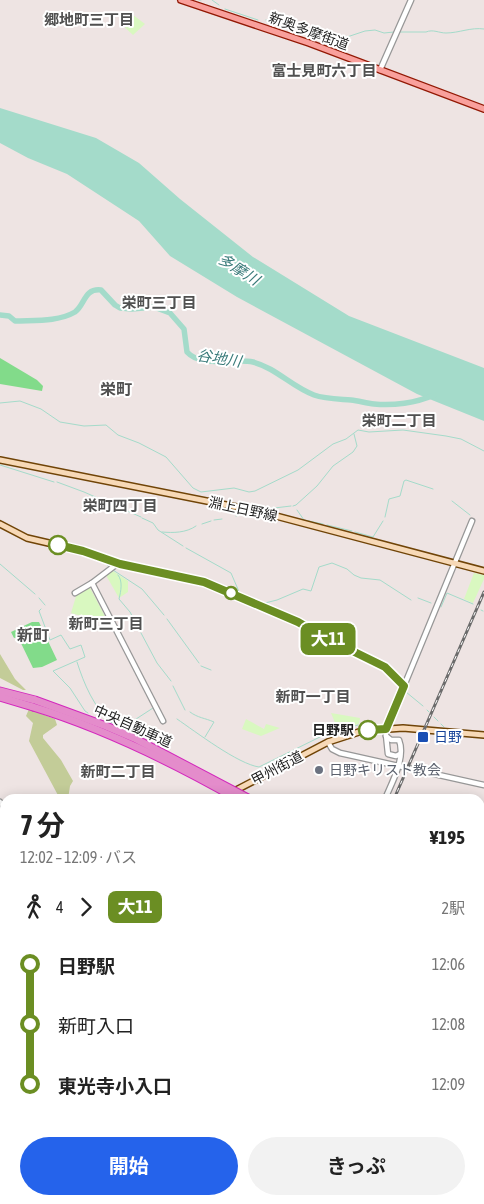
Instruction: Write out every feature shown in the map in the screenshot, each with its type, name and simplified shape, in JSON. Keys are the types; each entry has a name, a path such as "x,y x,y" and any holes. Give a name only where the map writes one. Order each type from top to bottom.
{"highway":[{"name":"中央自動車道","path":"0,691 118,738 228,794"},
{"name":"中央自動車道","path":"0,698 34,704 106,726 134,738 240,794"}],"main road":[{"name":"新奥多摩街道","path":"181,0 309,43 484,109"},
{"name":"淵上日野線","path":"0,460 257,511 484,571"},
{"path":"0,524 27,538 83,551 117,564 204,582 298,622 385,667 404,686 386,729"},
{"name":"甲州街道","path":"229,794 328,742 362,731 418,729 484,734"}],"street":[{"path":"380,70 411,0"},
{"path":"404,686 472,521"},
{"path":"75,593 117,564"},
{"path":"92,583 163,721"},
{"path":"386,729 388,754 398,759 484,785"},
{"path":"386,736 390,740 401,742 398,759 387,794"},
{"path":"386,745 390,740"},
{"path":"328,742 330,748 336,752 398,759"}],"shaded area":[{"path":"128,11 145,24 133,35 119,22"},
{"path":"113,571 128,581 128,592 119,598 107,577"},
{"path":"474,573 484,575 484,579 473,603 464,599"},
{"path":"89,586 107,620 105,623 71,613 77,593"},
{"path":"0,654 15,679 26,690 0,678"},
{"path":"29,709 55,719 57,725 43,735 43,738 61,760 73,781 69,794 57,794 29,741 33,723 26,716"},
{"path":"331,713 360,718 359,724 338,730"},
{"path":"246,719 264,729 266,724 280,728 261,736 242,729"}],"green space":[{"path":"0,358 37,380 43,386 42,391 0,384"},
{"path":"32,622 39,622 57,660 42,667 33,668 18,637 14,638 11,632"}],"water":[{"name":"多摩川","path":"0,108 96,138 139,163 180,199 253,257 349,316 484,368 484,421 417,394 237,297 170,256 139,221 67,174 28,158 0,143"}],"waterway":[{"path":"212,0 219,5"},
{"path":"225,9 258,20"},
{"path":"266,20 317,34 347,37 365,31 394,32"},
{"path":"398,32 431,31 446,33 484,29"},
{"name":"谷地川","path":"0,315 9,316 15,321 46,320 61,317 75,312 88,294 95,290 101,290 120,308 154,307 170,313 184,329 187,352 201,360 253,362 269,369 306,392 327,398 389,405 412,402 434,395"},
{"path":"0,403 20,401 41,409 60,422 84,426 106,425 118,435 166,457 193,488 201,492 234,488 249,492 255,491 298,470 333,444 346,439 358,430 369,432 403,430 446,436 461,439 484,451"},
{"path":"293,506 317,486 333,466 353,452 357,446 354,434"},
{"path":"0,465 54,482"},
{"path":"385,517 389,499 400,496 404,481 433,489"},
{"path":"57,482 141,517"},
{"path":"452,501 470,515"},
{"path":"266,509 291,506"},
{"path":"297,510 304,520 323,524"},
{"path":"236,516 245,513"},
{"path":"142,518 153,523 158,530 183,546"},
{"path":"214,520 222,519"},
{"path":"202,524 211,521"},
{"path":"355,532 373,537 383,521"},
{"path":"327,525 352,531"},
{"path":"162,532 184,531 196,526"},
{"path":"2,528 24,539"},
{"path":"30,541 38,543"},
{"path":"186,548 231,573 240,594"},
{"path":"75,552 90,556"},
{"path":"104,562 108,566"},
{"path":"261,604 277,600 303,589 311,591 319,567 332,563 347,569 361,578 380,580 411,600"},
{"path":"0,564 35,594"},
{"path":"113,570 142,589 164,615"},
{"path":"118,575 121,583 119,599 130,612 139,628"},
{"path":"216,590 229,598 265,611"},
{"path":"441,607 447,593 473,604"},
{"path":"39,598 45,605"},
{"path":"418,598 431,603"},
{"path":"41,609 39,611 50,640 61,635 70,649 81,645 85,657 53,671 70,688 88,713"},
{"path":"167,619 199,663"},
{"path":"141,633 157,663 171,681"},
{"path":"77,662 90,695 112,723 128,716 133,721 153,708"},
{"path":"135,663 143,677"},
{"path":"201,666 211,670"},
{"path":"173,686 185,710"},
{"path":"406,692 423,706"},
{"path":"190,712 214,722 205,737"},
{"path":"434,717 438,721"},
{"path":"177,719 229,754 250,765 259,767 322,736"},
{"path":"441,724 444,727"},
{"path":"327,734 358,725"}],"railway":[{"path":"396,794 484,592"}],"bus line":[{"name":"大11","path":"58,545 83,551 120,564 204,582 298,622 385,667 404,686 386,729 368,730"}],"place":[{"name":"日野駅","path":"368,730"},
{"name":"日野","path":"423,737"},
{"name":"日野キリスト教会","path":"319,770"}],"district":[{"name":"郷地町三丁目","path":"89,19"},
{"name":"富士見町六丁目","path":"324,70"},
{"name":"栄町三丁目","path":"159,302"},
{"name":"栄町","path":"116,389"},
{"name":"栄町二丁目","path":"399,420"},
{"name":"栄町四丁目","path":"120,505"},
{"name":"新町三丁目","path":"106,623"},
{"name":"新町","path":"33,635"},
{"name":"新町一丁目","path":"313,696"},
{"name":"新町二丁目","path":"118,771"}]}
